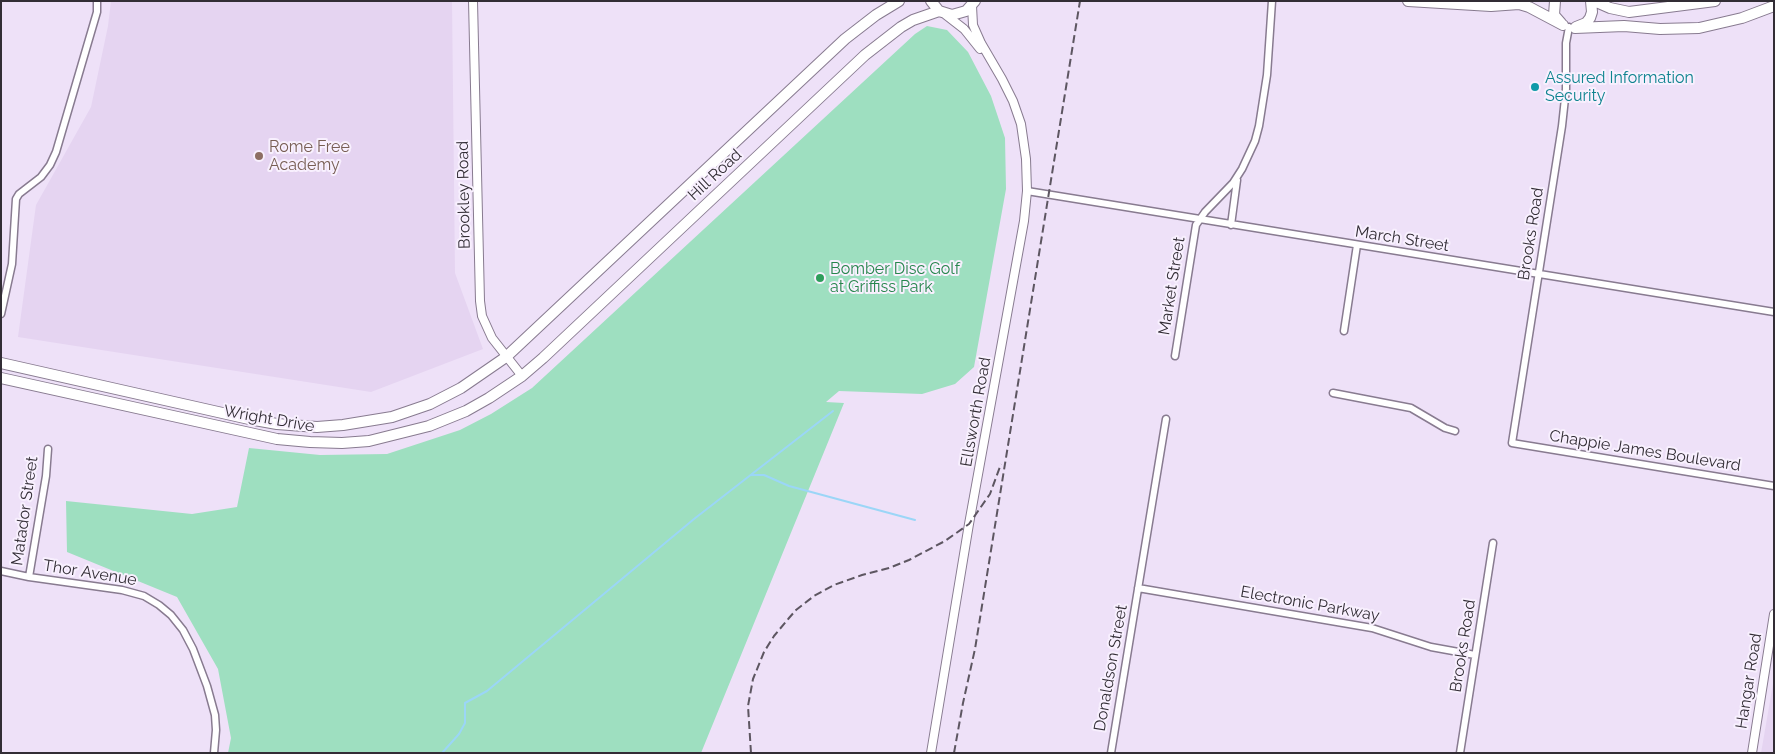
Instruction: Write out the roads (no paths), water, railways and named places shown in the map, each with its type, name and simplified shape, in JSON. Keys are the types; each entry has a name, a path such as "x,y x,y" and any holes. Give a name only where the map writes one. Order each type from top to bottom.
{"main road":[{"name":"Hill Road","path":"506,357 845,39 876,15 899,1"},
{"path":"930,1 941,12"},
{"path":"1408,1 1491,6 1519,4 1569,27 1624,26 1660,29 1699,28 1742,18 1774,6"},
{"path":"1555,1 1554,15 1569,27 1581,26 1590,18 1592,1 1610,8 1629,12 1715,1"},
{"name":"Hill Road","path":"522,376 865,55 913,20 941,12 959,14 973,4"},
{"name":"Wright Drive","path":"1,363 248,419 277,424 317,427 372,422 430,404 461,388 506,357"},
{"name":"Wright Drive","path":"1,378 277,439 342,443 398,435 429,426 466,411 522,376"}],"street":[{"path":"1,314 12,264 16,198 41,176 50,165 56,152 97,12 97,1"},
{"name":"Brookley Road","path":"473,1 480,301 484,322 492,338 522,376"},
{"name":"Market Street","path":"1175,356 1194,231 1199,219 1237,176 1255,141 1262,111 1267,75 1272,1"},
{"name":"Ellsworth Road","path":"931,753 1024,221 1027,191 1024,137 1013,101 973,25 973,4"},
{"name":"Ellsworth Road","path":"941,12 964,29 1002,79"},
{"name":"Brooks Road","path":"1512,443 1564,110 1566,43 1569,27"},
{"path":"1231,225 1237,176"},
{"name":"March Street","path":"1027,191 1357,246 1774,312"},
{"path":"1344,331 1357,246"},
{"path":"1333,393 1411,408 1445,428 1455,431"},
{"path":"1138,588 1166,419"},
{"name":"Chappie James Boulevard","path":"1512,443 1774,486"},
{"name":"Matador Street","path":"29,578 46,476 48,449"},
{"name":"Brooks Road","path":"1460,753 1493,543"},
{"name":"Thor Avenue","path":"1,571 29,578 122,590 144,596 171,615 184,630 207,686 215,715 214,753"},
{"name":"Electronic Parkway","path":"1138,588 1372,628 1431,647 1475,655"},
{"name":"Donaldson Street","path":"1111,753 1138,588"},
{"name":"Hangar Road","path":"1752,753 1774,614"}],"waterway":[{"path":"442,753 459,734 465,723 465,703 487,691 694,519 833,411"},
{"path":"751,475 764,475 789,486 915,520"}],"railway":[{"path":"954,753 975,649 1080,1"},
{"path":"751,753 748,706 753,679 764,652 789,618 814,596 834,585 909,560 945,541 969,524 990,494 1001,464"}],"place":[{"name":"Assured Information Security","path":"1535,87"},
{"name":"Rome Free Academy","path":"259,156"},
{"name":"Bomber Disc Golf at Griffiss Park","path":"820,278"}]}
